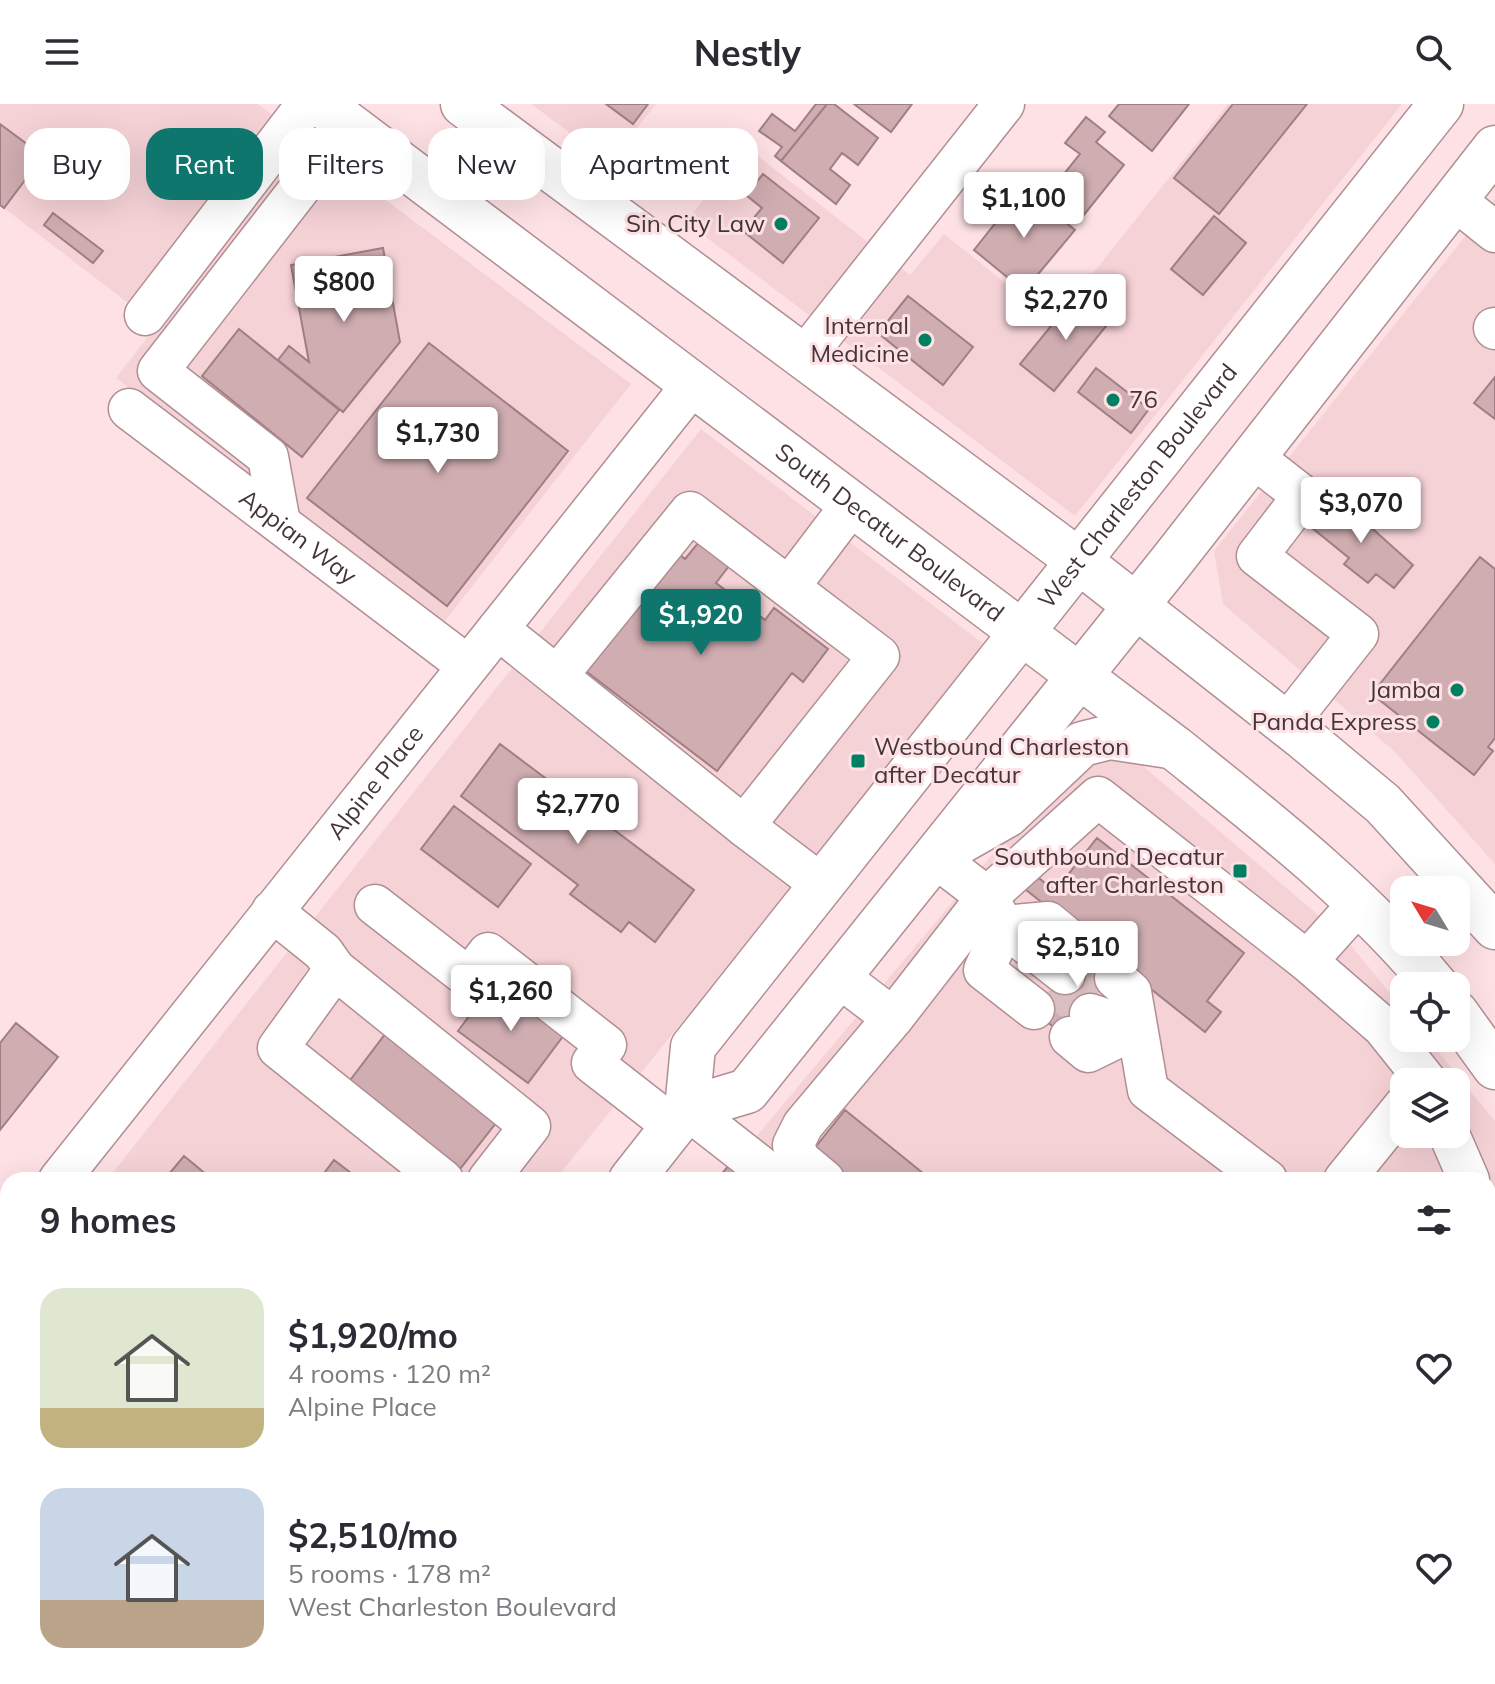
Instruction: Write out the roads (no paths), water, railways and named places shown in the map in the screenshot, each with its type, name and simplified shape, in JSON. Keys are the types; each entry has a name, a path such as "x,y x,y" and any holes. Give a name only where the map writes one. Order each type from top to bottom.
{"main road":[{"path":"463,104 1079,561 1287,724 1383,804 1495,927"},
{"name":"West Charleston Boulevard","path":"680,1118 693,1047 1440,104"},
{"name":"South Decatur Boulevard","path":"335,114 1175,748 1300,848 1359,903 1405,972"},
{"path":"637,1172 680,1118 747,1091 1080,676 1495,148"},
{"path":"935,857 1007,815 1082,744 1101,737 1120,737 1175,748"},
{"name":"South Decatur Boulevard","path":"1470,1044 1495,1067"}],"street":[{"path":"145,315 307,104"},
{"path":"805,356 1004,104"},
{"path":"280,523 268,457 158,371 335,114"},
{"path":"1455,200 1495,232"},
{"name":"Alpine Place","path":"65,1172 693,384"},
{"name":"Appian Way","path":"129,409 468,666"},
{"path":"1253,457 1303,496 1257,556 1358,634 1287,724"},
{"path":"789,587 852,504"},
{"path":"557,676 690,512 879,656 744,826"},
{"path":"498,629 822,885"},
{"path":"814,1172 800,1160 793,1145 803,1125 893,1018 996,912 1098,797 1307,961 1390,989"},
{"path":"935,857 996,912 1035,930 1059,980 984,970 996,912"},
{"path":"1307,961 1359,903"},
{"path":"375,905 469,978 488,953 606,1045 592,1063 765,1172"},
{"path":"272,911 323,952 335,969 530,1126 494,1172"},
{"path":"335,969 278,1048 433,1172"},
{"path":"839,977 893,1018"},
{"path":"1135,1029 1090,1034 1094,1008 1131,992 1148,1090 1256,1172"},
{"path":"1351,1172 1390,1124"},
{"path":"1455,1148 1466,1172"}],"tunnel":[{"path":"1074,960 1111,990"},
{"path":"1054,985 1090,1014"}],"place":[{"name":"Sin City Law","path":"781,224"},
{"name":"Internal Medicine","path":"925,340"},
{"name":"76","path":"1113,400"},
{"name":"Jamba","path":"1457,690"},
{"name":"Panda Express","path":"1433,722"},
{"name":"Westbound Charleston after Decatur","path":"858,761"},
{"name":"Southbound Decatur after Charleston","path":"1240,871"}]}
